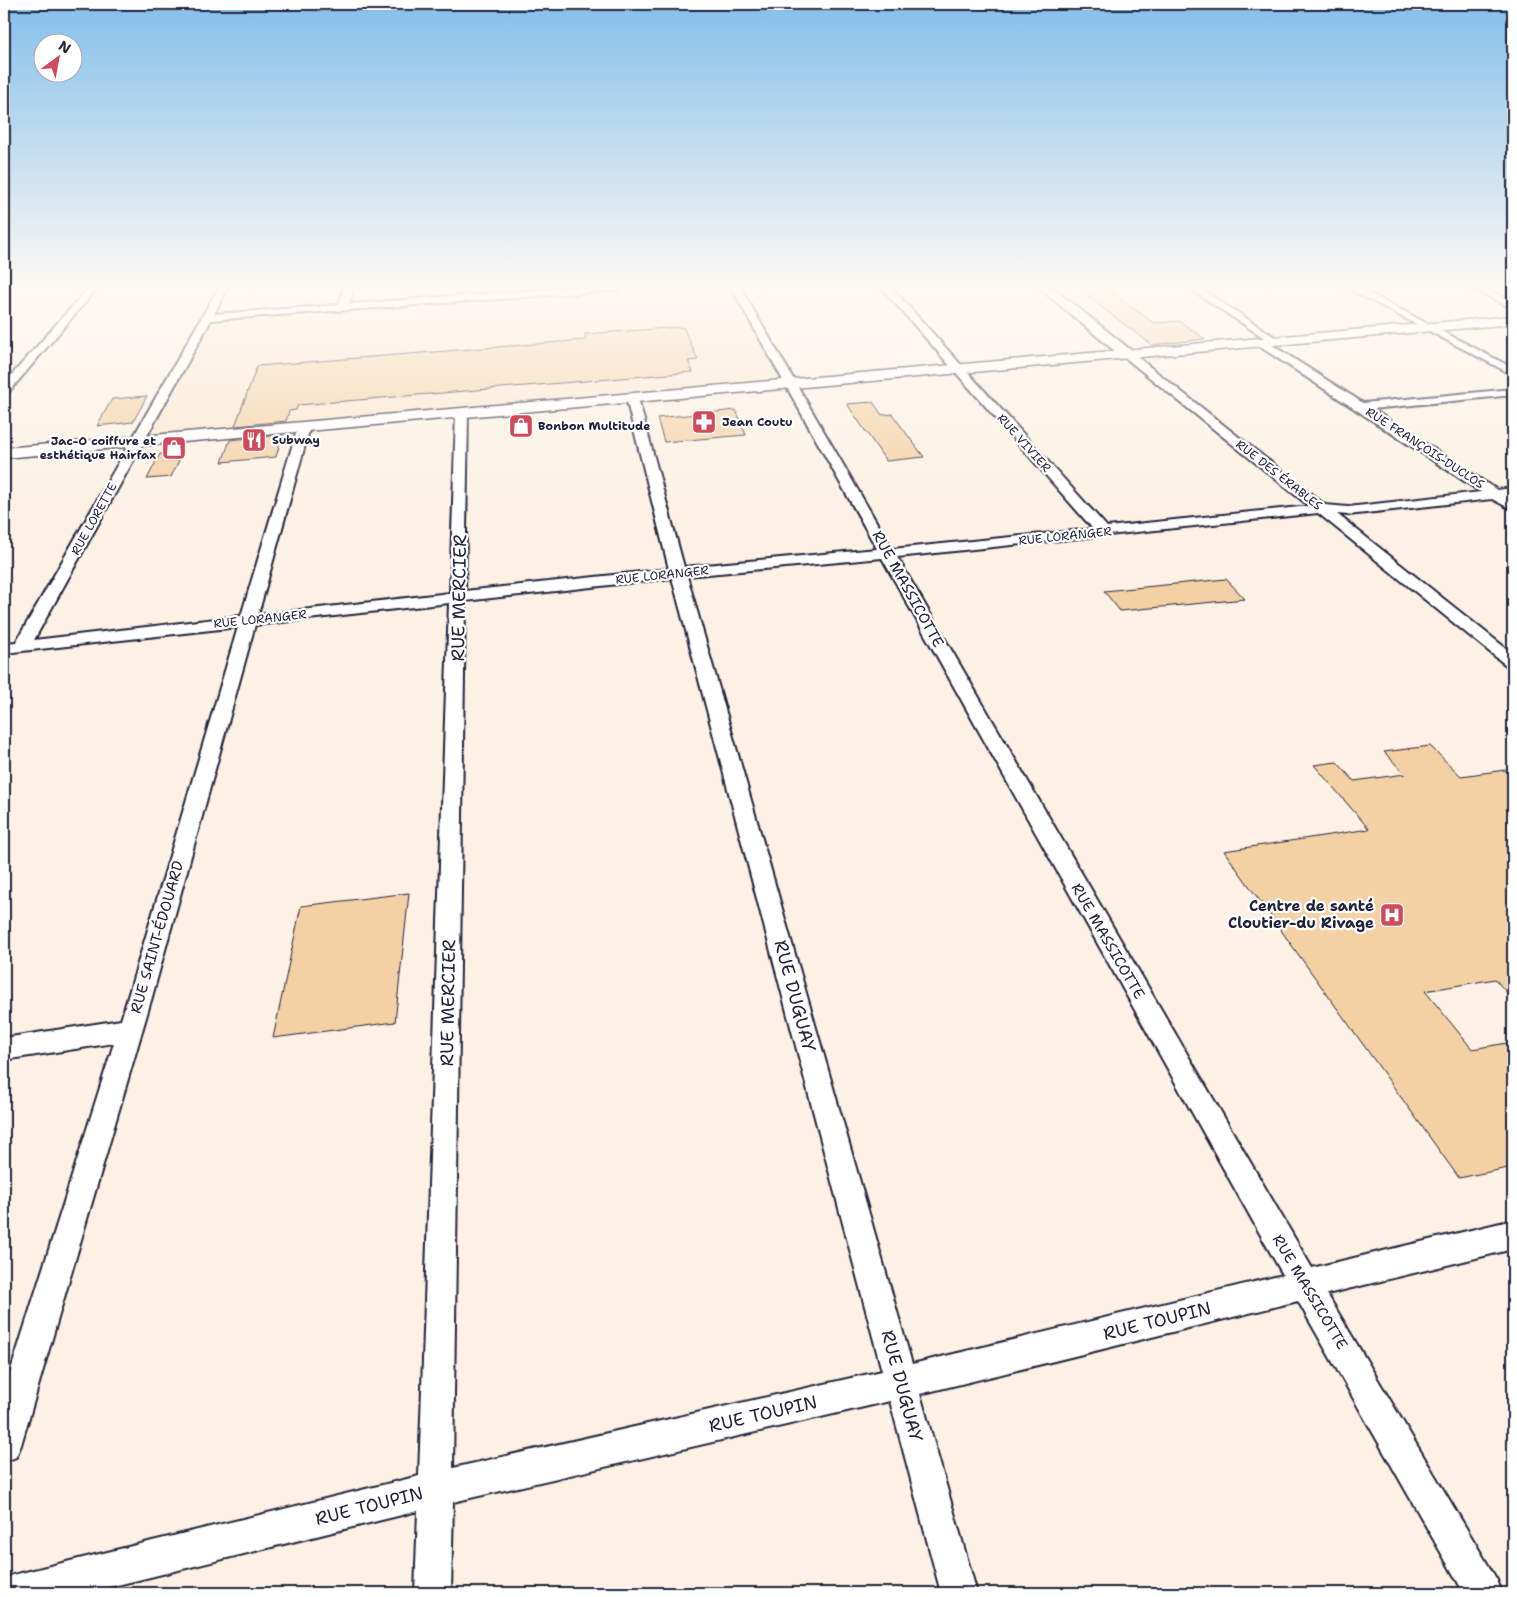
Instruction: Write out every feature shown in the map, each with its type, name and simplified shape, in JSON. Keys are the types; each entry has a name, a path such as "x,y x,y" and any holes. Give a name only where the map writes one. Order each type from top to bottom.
{"main road":[{"path":"4,453 1042,362"}],"street":[{"path":"4,391 30,362"},
{"name":"RUE LORETTE","path":"22,646 183,362"},
{"name":"RUE MASSICOTTE","path":"779,362 1305,1285 1484,1593"},
{"name":"RUE VIVIER","path":"950,362 1103,532"},
{"name":"RUE DES ÉRABLES","path":"1136,362 1513,662"},
{"name":"RUE FRANÇOIS-DUCLOS","path":"1290,362 1513,506"},
{"path":"1493,362 1513,372"},
{"path":"1361,407 1513,392"},
{"name":"RUE DUGUAY","path":"632,398 678,573 959,1593"},
{"name":"RUE MERCIER","path":"433,1593 459,597 462,413"},
{"name":"RUE SAINT-ÉDOUARD","path":"4,1445 130,1029 304,427"},
{"name":"RUE LORANGER","path":"1321,508 1337,502 1513,481"},
{"name":"RUE LORANGER","path":"4,648 678,573 887,553 917,552 1321,508 1348,511 1513,492"},
{"path":"4,1049 130,1029"},
{"name":"RUE TOUPIN","path":"13,1593 435,1489 900,1383 1513,1234"}],"shaded area":[{"path":"182,362 770,362 783,386 135,441"}],"building":[{"path":"314,362 688,362 693,372 298,405 296,410 289,411 286,421 235,426 257,366"},
{"path":"147,396 133,422 97,426 112,399"},
{"path":"873,402 882,415 892,414 924,457 886,461 847,404"},
{"path":"736,410 746,435 664,442 657,418"},
{"path":"282,435 276,457 222,462 230,440"},
{"path":"183,452 171,477 147,479 160,454"},
{"path":"1226,579 1245,599 1120,611 1104,591"},
{"name":"Centre de santé Cloutier-du Rivage","path":"1430,746 1461,776 1513,769 1513,1000 1495,979 1425,991 1472,1049 1513,1042 1513,1167 1459,1178 1224,851 1369,829 1314,765 1337,762 1354,781 1405,774 1384,752"},
{"path":"409,893 395,1022 273,1038 301,906"}],"place":[{"name":"Jean Coutu","path":"704,422"},
{"name":"Bonbon Multitude","path":"521,426"},
{"name":"Subway","path":"254,440"},
{"name":"Jac-O coiffure et esthétique Hairfax","path":"174,448"},
{"name":"Centre de santé Cloutier-du Rivage","path":"1392,915"}]}
